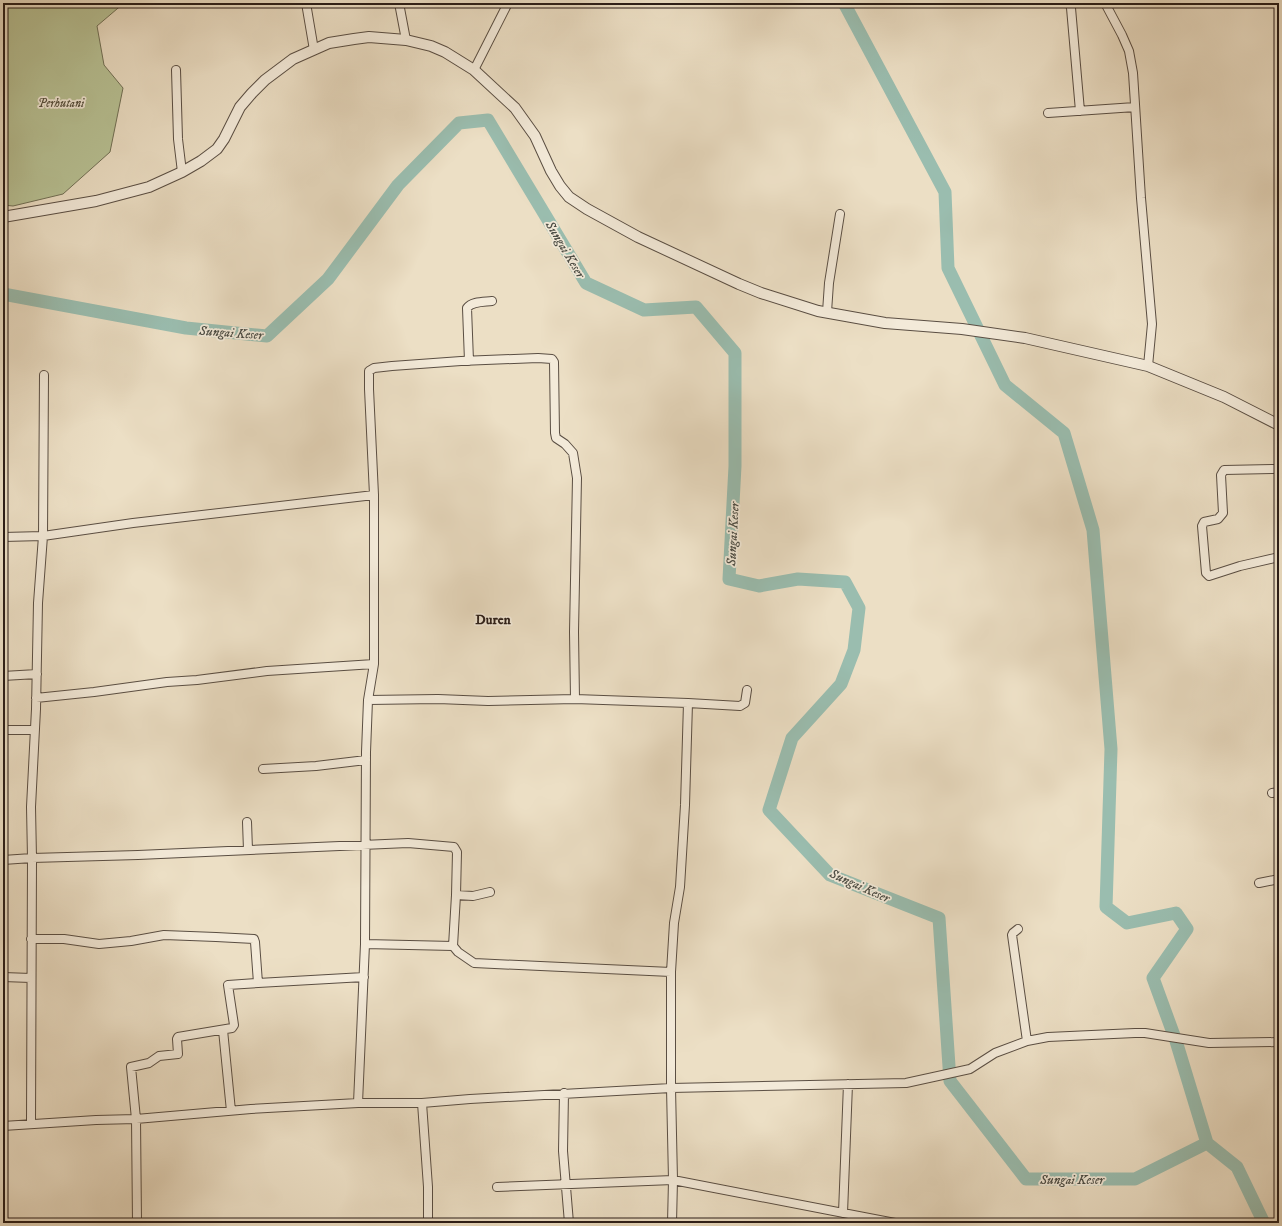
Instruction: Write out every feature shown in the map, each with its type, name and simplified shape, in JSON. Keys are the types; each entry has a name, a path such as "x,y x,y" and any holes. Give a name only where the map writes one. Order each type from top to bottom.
{"street":[{"path":"306,3 314,50"},
{"path":"399,3 406,40"},
{"path":"474,70 508,3"},
{"path":"1069,3 1071,8 1080,111"},
{"path":"1105,3 1129,51 1133,73 1141,198 1152,324 1148,366"},
{"path":"3,217 96,201 149,186 182,172 201,161 217,149 224,139 240,107 252,92 293,59 329,43 369,37 406,40 431,46 445,52 474,70 515,108 535,136 551,171 569,197 587,209 638,237 738,284 790,303 818,311 885,323 982,331 1025,338 1148,366 1224,397 1279,425"},
{"path":"176,70 177,120 182,172"},
{"path":"1048,113 1135,107"},
{"path":"827,312 829,282 840,214"},
{"path":"468,360 467,308 474,303 492,301"},
{"path":"358,1103 365,944 366,760 368,700 374,664 374,495 369,371 374,368 392,366 468,360 548,358 552,359 554,362 555,433 556,438 565,444 573,453 577,478 574,632 576,699"},
{"path":"31,1124 31,807 36,698 38,603 43,536 44,375"},
{"path":"1273,469 1224,470 1221,475 1223,513 1218,519 1204,522 1202,526 1206,573 1209,576 1240,566 1279,557"},
{"path":"3,537 43,536 133,523 374,495"},
{"path":"36,698 167,682 267,672 374,664"},
{"path":"3,676 36,674"},
{"path":"368,700 438,699 488,701 576,699 740,706 745,702 748,690"},
{"path":"672,1223 671,972 674,923 680,887 685,805 688,703"},
{"path":"3,730 34,730"},
{"path":"263,769 316,766 366,760"},
{"path":"247,822 248,850"},
{"path":"3,860 408,843 454,847 457,852 453,946 458,952 474,963 671,972"},
{"path":"1259,883 1279,880"},
{"path":"456,895 473,896 490,892"},
{"path":"1018,929 1012,935 1027,1041"},
{"path":"31,939 64,939 99,944 131,942 164,935 254,939 258,983"},
{"path":"365,944 453,946"},
{"path":"3,977 31,978"},
{"path":"137,1223 136,1119 131,1067 149,1063 160,1056 178,1054 178,1037 234,1027 228,985 364,978"},
{"path":"223,1030 231,1111"},
{"path":"3,1126 136,1119 358,1103 422,1103 564,1093 671,1088 906,1083 970,1069 995,1053 1027,1041 1048,1037 1145,1033 1209,1043 1279,1042"},
{"path":"844,1213 848,1084"},
{"path":"564,1093 563,1151 569,1223"},
{"path":"422,1103 428,1187 428,1223"},
{"path":"497,1187 673,1180 895,1223"}],"green space":[{"name":"Perhutani","path":"3,3 124,3 97,26 104,65 123,88 110,152 63,194 13,206 3,205"}],"waterway":[{"path":"844,3 945,192 948,268 1005,385 1064,433 1093,530 1111,749 1106,907 1127,923 1176,913 1187,929 1153,978 1176,1041 1207,1143"},
{"name":"Sungai Keser","path":"3,294 186,328 267,336 328,279 398,185 459,123 488,120 586,283 644,310 696,307 735,353 735,466 729,579 759,586 798,579 845,582 859,608 854,650 841,684 792,738 769,810 830,875 939,918 950,1081 1026,1179 1135,1179 1207,1143 1237,1167 1264,1223"}],"district":[{"name":"Duren","path":"493,619"}]}
